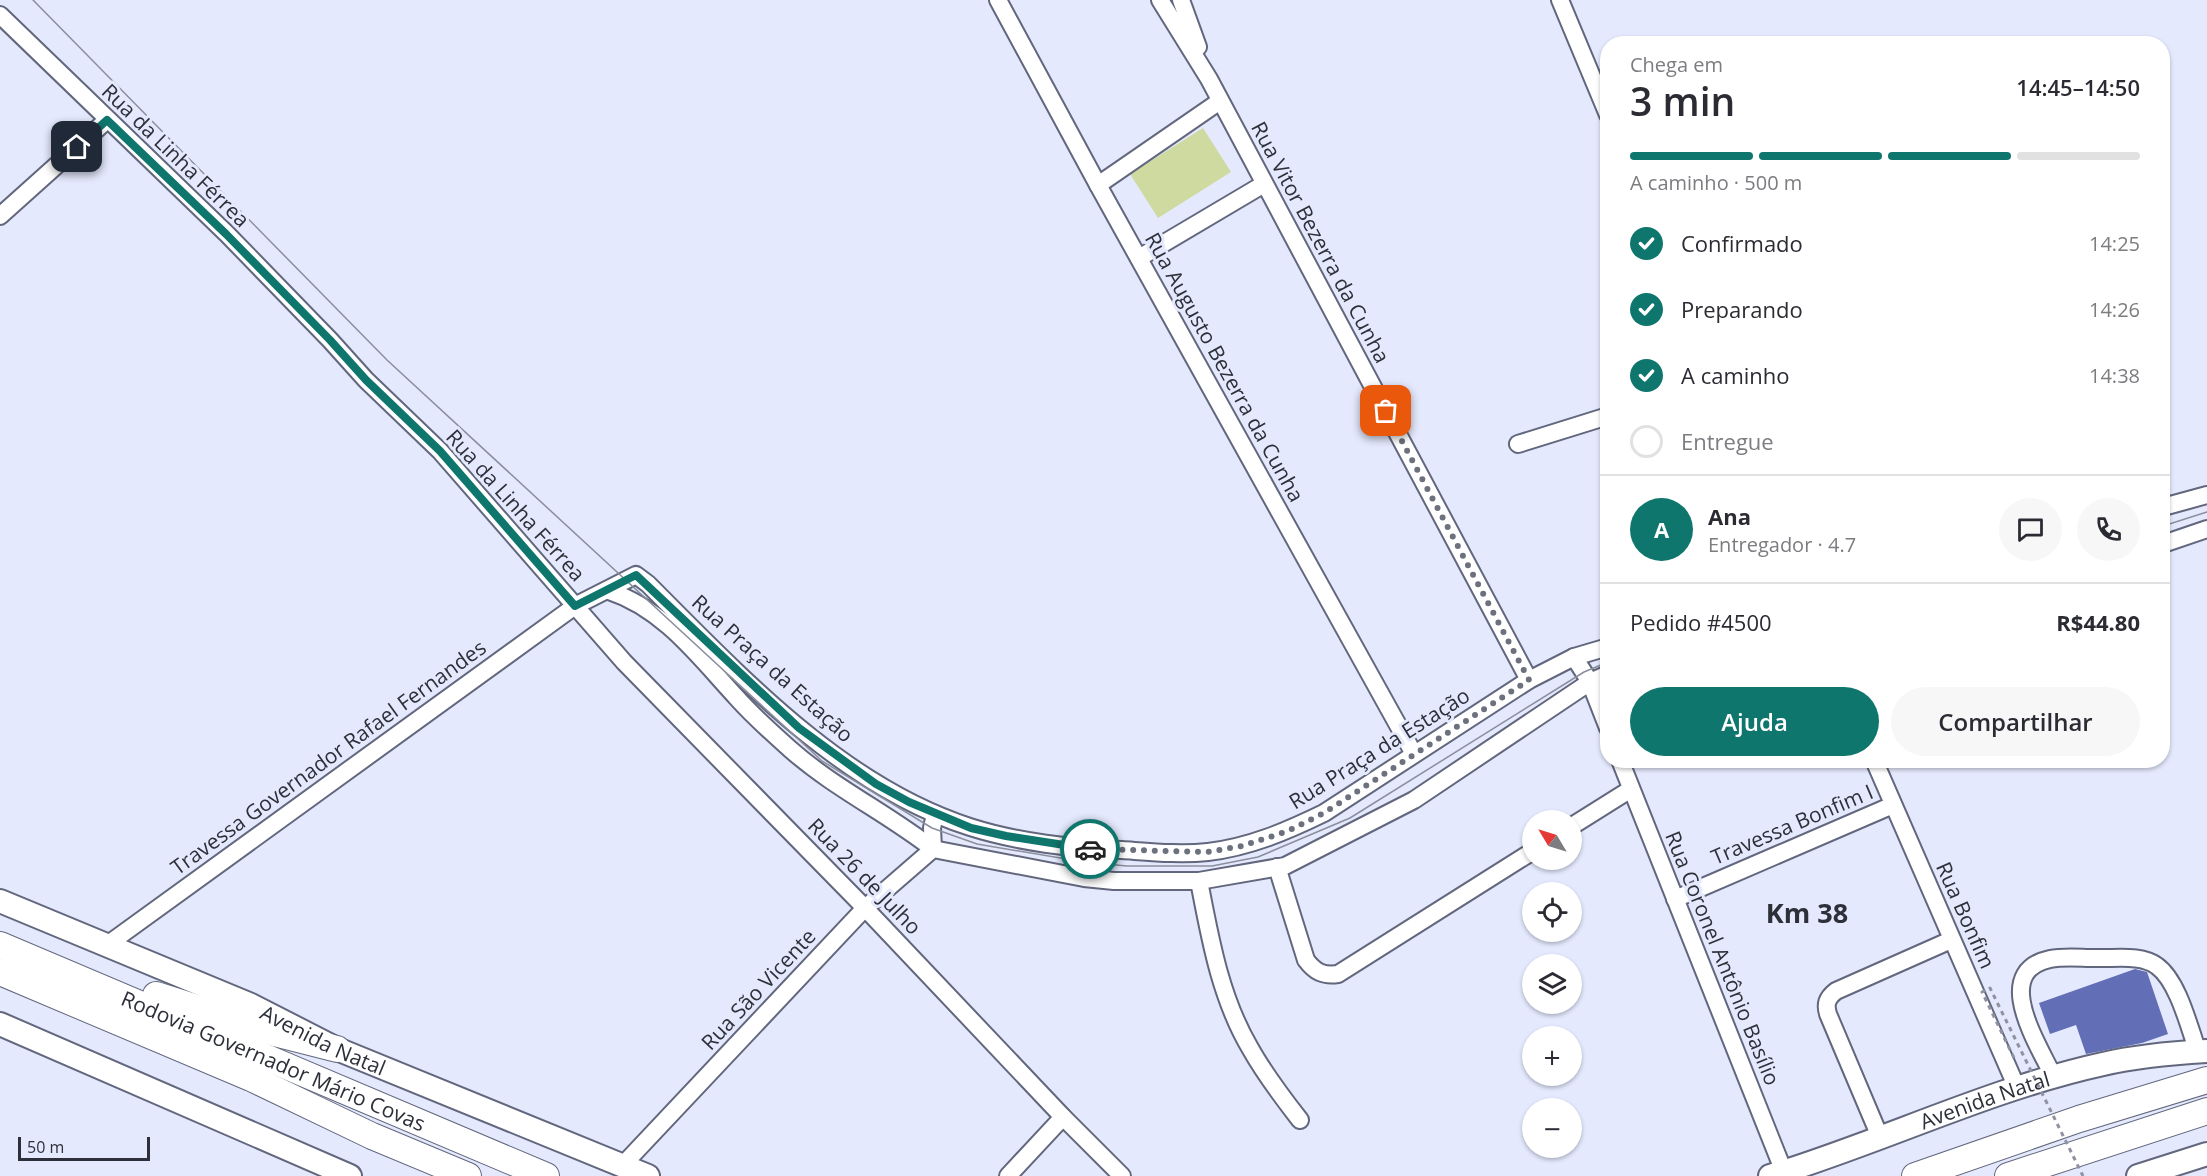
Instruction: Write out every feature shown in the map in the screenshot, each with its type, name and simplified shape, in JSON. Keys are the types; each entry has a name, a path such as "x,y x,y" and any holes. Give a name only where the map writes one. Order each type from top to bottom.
{"highway":[{"name":"Rodovia Governador Mário Covas","path":"0,945 546,1176"},
{"name":"Rodovia Governador Mário Covas","path":"0,972 251,1078 372,1136 468,1176"},
{"path":"65,972 132,988 278,1034 337,1049"},
{"path":"1915,1176 2079,1119 2207,1080"},
{"path":"2008,1176 2207,1111"},
{"path":"372,1136 437,1176"}],"main road":[{"name":"Avenida Natal","path":"0,901 251,1005 337,1049 648,1176"},
{"path":"0,1024 350,1176"},
{"name":"Avenida Natal","path":"1777,1174 2018,1088 2124,1060 2157,1054 2202,1051"},
{"path":"2138,1176 2207,1154"}],"street":[{"name":"Rua Augusto Bezerra da Cunha","path":"998,0 1098,185 1414,754"},
{"name":"Rua Vitor Bezerra da Cunha","path":"1160,0 1209,79 1529,680"},
{"name":"Rua Vitor Bezerra da Cunha","path":"1181,0 1209,79"},
{"path":"1560,0 1600,96"},
{"name":"Rua da Linha Férrea","path":"0,15 226,234 366,380 440,451 575,606 609,591 628,597 649,609 678,634 740,701 791,750 831,781 933,849 1084,878 1114,881 1198,881 1281,866"},
{"path":"1098,185 1220,101"},
{"path":"0,216 107,120"},
{"path":"1139,258 1264,184"},
{"path":"1518,444 1600,418"},
{"path":"2170,505 2207,495"},
{"path":"2170,542 2207,529"},
{"name":"Rua Praça da Estação","path":"609,591 636,575 799,728 876,784 936,814 971,828 1048,843 1096,849 1208,852 1242,846 1288,831 1324,813 1529,680 1574,657 1600,649"},
{"name":"Rua 26 de Julho","path":"575,606 624,662 865,908 1122,1176"},
{"name":"Travessa Governador Rafael Fernandes","path":"107,945 575,606"},
{"path":"1574,657 1590,682 1600,708"},
{"path":"1522,858 1338,974 1326,975 1311,967 1306,960 1281,866 1414,800 1600,678"},
{"name":"Rua Coronel Antônio Basílio","path":"1623,768 1675,899 1777,1174"},
{"name":"Rua Bonfim","path":"1877,768 2018,1088"},
{"path":"1582,820 1631,789"},
{"name":"Travessa Bonfim I","path":"1675,899 1893,805"},
{"path":"933,849 932,828 936,814"},
{"name":"Rua São Vicente","path":"622,1166 865,908 933,849"},
{"path":"1198,881 1215,962 1235,1016 1249,1048 1300,1120"},
{"path":"1880,1137 1828,1014 1826,1004 1830,995 1836,991 1951,940"},
{"path":"2054,1078 2020,998 2020,983 2031,966 2051,958 2145,959 2159,967 2171,981 2202,1051"},
{"path":"1008,1176 1063,1117"}],"path":[{"path":"2014,1058 1982,993 1990,988 2083,1176"}],"green space":[{"path":"1203,128 1231,172 1158,218 1130,174"}],"building":[{"path":"2135,969 2147,972 2168,1034 2142,1043 2086,1054 2076,1025 2050,1034 2039,1003"}],"tram line":[{"path":"33,0 387,360 822,761 932,828 977,844 1084,862 1127,866 1212,866 1258,857 1350,818 1584,672 1600,665"},
{"path":"2170,524 2207,512"}],"way so far":[{"path":"1090,849 1208,852 1242,846 1288,831 1324,813 1529,680 1386,411"}],"district":[{"name":"Km 38","path":"1807,912"}],"route":[{"path":"77,147 107,120 226,234 366,380 440,451 575,606 609,591 636,575 799,728 876,784 909,802 971,828 1090,849"}]}
